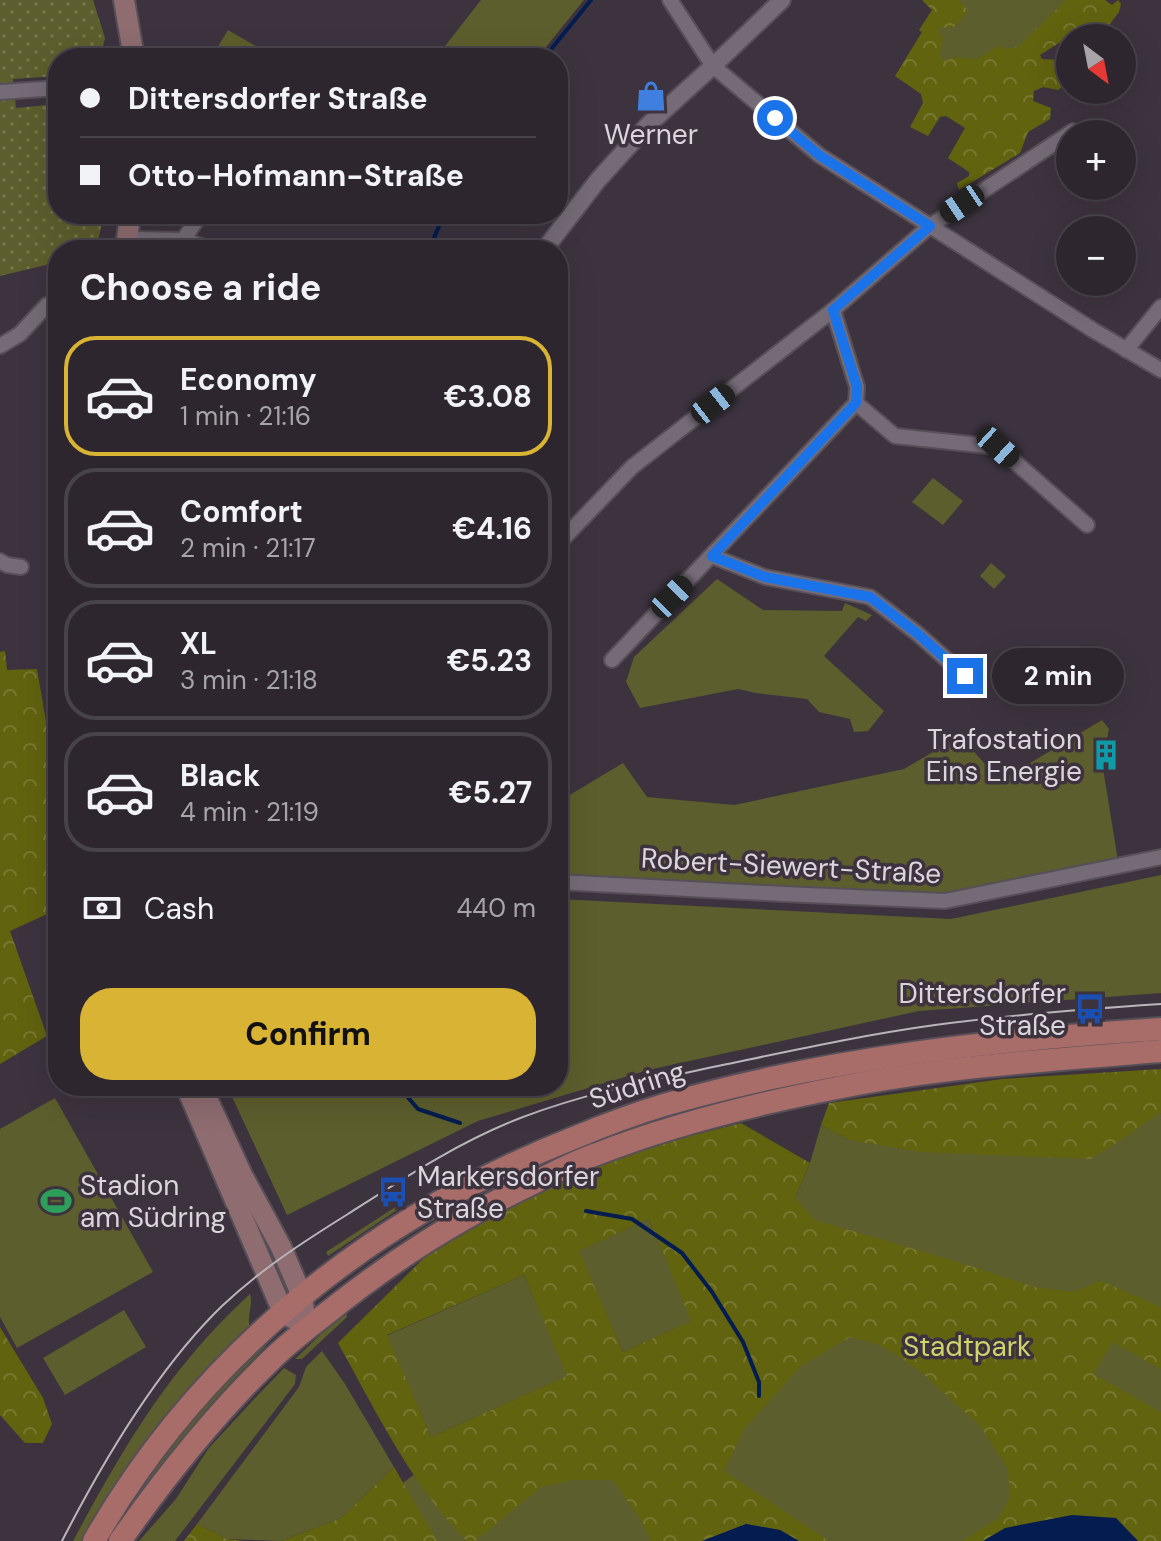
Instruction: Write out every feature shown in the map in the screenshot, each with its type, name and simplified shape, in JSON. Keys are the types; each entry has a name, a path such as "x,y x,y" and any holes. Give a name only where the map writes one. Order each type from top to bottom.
{"main road":[{"path":"124,0 132,48"},
{"name":"Südring","path":"120,1541 221,1411 273,1358 301,1323 302,1296 406,1220 443,1199 541,1151 661,1106 783,1074 996,1041 1161,1029"},
{"name":"Südring","path":"94,1541 174,1425 224,1369 455,1223 595,1154 736,1111 844,1086 944,1072 1161,1051"},
{"path":"191,1096 301,1323"},
{"path":"206,1096 302,1296"}],"street":[{"path":"670,0 713,66 819,155 1161,370"},
{"path":"568,219 648,125 782,0"},
{"path":"0,92 48,89"},
{"path":"568,534 632,467 833,310 930,226 1056,142"},
{"path":"183,240 194,224"},
{"path":"552,240 564,224"},
{"path":"0,346 20,334 47,305"},
{"path":"1126,350 1161,307"},
{"path":"612,660 856,403 857,387 833,310"},
{"path":"856,403 895,436 998,447 1087,525"},
{"path":"712,556 765,577 870,597 965,676"},
{"path":"0,561 21,567"},
{"name":"Robert-Siewert-Straße","path":"568,883 945,901 1161,857"}],"green space":[{"path":"0,0 93,0 105,38 102,48 48,48 48,77 13,79 16,108 48,105 48,224 102,224 98,240 48,240 48,264 0,276"},
{"path":"481,0 584,0 545,48 443,48"},
{"path":"922,0 959,0 968,11 954,27 938,28 943,39 939,56 946,61 955,57 977,59 998,46 1008,49 1018,47 1066,0 1105,0 1112,5 1118,0 1121,4 1110,24 1056,24 1056,45 1040,55 1042,59 1056,60 1056,90 1043,87 1034,91 1033,101 1051,108 1050,119 1028,132 1020,153 959,190 957,183 969,176 969,172 948,158 965,128 946,116 940,117 928,136 910,127 923,103 921,94 895,76 932,10"},
{"path":"954,0 1084,0 1061,24 1056,24 1056,30 1036,51 955,68 926,48"},
{"path":"228,30 259,48 217,48"},
{"path":"933,478 963,501 943,525 912,502"},
{"path":"991,563 1006,576 994,589 980,576"},
{"path":"717,579 763,610 842,611 845,603 872,615 866,621 858,617 824,656 884,711 868,731 854,732 850,719 819,712 807,699 738,689 640,708 626,682 634,657"},
{"path":"5,651 7,670 37,669 48,733 48,914 10,931 47,1036 0,1064 0,652"},
{"path":"1102,720 1109,729 1102,762 1118,861 940,895 568,876 568,796 623,763 647,797 734,805 904,769 960,736 1000,781"},
{"path":"1161,875 1161,993 919,1011 648,1070 568,1094 568,900 951,919"},
{"path":"1161,1069 1161,1113 1090,1159 921,1152 849,1140 821,1125 829,1103 1002,1079"},
{"path":"232,1096 561,1096 478,1121 287,1215"},
{"name":"Stadion am Südring","path":"55,1098 153,1272 17,1348 0,1317 0,1129"},
{"name":"Stadtpark","path":"1161,1113 1161,1541 1138,1541 1072,1515 983,1541 799,1541 780,1530 746,1524 702,1541 325,1541 423,1468 705,1331 795,1198 821,1125 849,1140"},
{"path":"741,1123 810,1163 795,1198 815,1220 1035,1287 1073,1292 1101,1281 1161,1307 1161,1369 1113,1342 1093,1374 1161,1412 1161,1541 1138,1541 1116,1518 1005,1528 983,1541 962,1541 999,1518 1010,1497 1008,1469 980,1426 920,1371 877,1344 850,1337 801,1366 745,1428 724,1471 829,1541 799,1541 780,1530 746,1524 702,1541 651,1541 613,1480 574,1480 541,1487 475,1541 467,1541 412,1472 338,1343 430,1252 502,1208 635,1150","holes":["649,1219 691,1321 623,1352 579,1251","524,1275 567,1376 431,1437 387,1335"]},
{"path":"406,1200 409,1202 328,1256 326,1252"},
{"path":"649,1219 692,1321 623,1352 578,1251"},
{"path":"524,1275 568,1376 431,1437 386,1336"},
{"path":"250,1294 251,1330 87,1541 73,1541 130,1440 172,1379"},
{"path":"124,1310 146,1347 65,1395 43,1358"},
{"path":"346,1310 347,1317 302,1359 295,1359"},
{"path":"0,1327 43,1398 52,1424 43,1443 25,1443 0,1415"},
{"path":"261,1341 266,1346 222,1391 182,1439 144,1488 110,1541 103,1541 173,1438"},
{"path":"322,1351 394,1467 341,1518 281,1541 227,1539 197,1524 299,1387 306,1367"},
{"path":"284,1368 296,1375 295,1384 175,1541 139,1541 176,1499 208,1449"},
{"path":"394,1467 437,1541 281,1541 341,1518"},
{"path":"197,1524 227,1539 243,1541 184,1541"}],"water":[{"path":"1072,1515 1116,1518 1138,1541 983,1541 1005,1528"},
{"path":"746,1524 780,1530 799,1541 702,1541"}],"waterway":[{"path":"552,48 591,0"},
{"path":"433,240 440,224"},
{"path":"407,1096 418,1109 460,1123"},
{"path":"586,1211 632,1219 682,1253 712,1292 743,1342 759,1382 759,1396"}],"tram line":[{"path":"62,1541 133,1417 175,1358 222,1306 267,1268 315,1235 411,1174 477,1137 547,1108 595,1094 826,1044 963,1021 1161,1004"}],"place":[{"name":"Werner","path":"651,96"},
{"name":"Trafostation Eins Energie","path":"1106,755"},
{"name":"Dittersdorfer Straße","path":"1090,1009"},
{"name":"Markersdorfer Straße","path":"393,1192"},
{"name":"Stadion am Südring","path":"56,1201"}],"route":[{"path":"775,118 819,155 930,226 833,310 857,387 856,403 712,556 765,577 870,597 965,676"}]}
